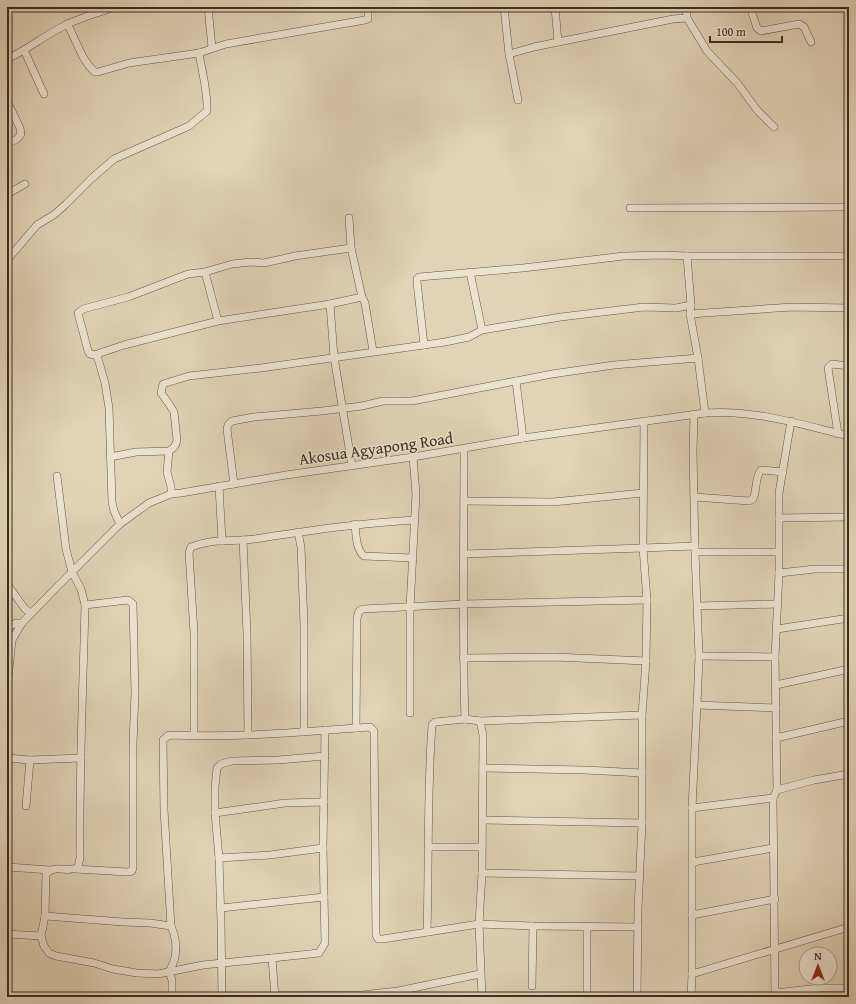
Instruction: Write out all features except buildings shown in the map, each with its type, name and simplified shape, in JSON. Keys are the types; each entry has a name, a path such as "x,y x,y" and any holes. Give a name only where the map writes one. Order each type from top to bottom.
{"street":[{"path":"7,60 67,24 115,7"},
{"path":"208,7 212,48"},
{"path":"67,24 72,32 83,59 94,72 129,63 199,53 226,44 365,20 368,19 368,7"},
{"path":"504,7 509,54 518,100"},
{"path":"555,7 558,42"},
{"path":"686,7 687,18 707,51 738,84 757,110 774,128"},
{"path":"750,7 757,28 761,31 800,24 804,28 811,42"},
{"path":"509,54 558,42 673,19 687,18"},
{"path":"24,50 44,94"},
{"path":"7,260 37,225 55,214 114,159 189,126 207,111 208,96 203,79 199,53"},
{"path":"7,101 20,128 21,134 17,139 7,144"},
{"path":"7,194 25,184"},
{"path":"630,208 849,207"},
{"path":"349,218 351,248 362,297 365,303 373,352"},
{"path":"351,248 295,256 264,263 251,262 232,264 205,272 188,274 128,297 80,311 78,317 88,351 90,354 97,355 124,345 218,321 330,304 362,297"},
{"path":"424,344 417,279 419,277 523,268 624,256 849,256"},
{"path":"687,256 691,305 690,314 698,358 705,413"},
{"path":"205,272 218,321"},
{"path":"470,272 482,330"},
{"path":"330,304 334,357 352,466"},
{"path":"110,457 136,452 169,451 176,445 174,412 161,393 163,384 189,376 260,368 469,337 482,330 568,316 644,307 676,308 691,305"},
{"path":"690,314 792,307 849,308"},
{"path":"97,355 105,383 109,408 112,502 120,524"},
{"path":"234,484 227,429 228,425 232,422 254,417 362,406 383,401 412,401 533,377 606,366 698,358"},
{"path":"838,434 828,368 832,364 849,366"},
{"path":"516,381 523,438"},
{"name":"Akosua Agyapong Road","path":"7,689 12,640 31,613 120,524 149,503 171,494 286,475 464,449 523,438 705,413 740,412 791,422 849,436"},
{"path":"691,997 693,862 692,808 699,656 695,549 693,452 694,414"},
{"path":"637,997 642,823 642,715 646,661 647,600 643,493 644,421"},
{"path":"791,422 779,493 779,573 775,657 777,790 773,798 775,995 820,988 849,988"},
{"path":"464,449 463,658 465,719"},
{"path":"169,451 167,472 171,487 171,494"},
{"path":"410,713 410,608 416,494 413,457"},
{"path":"695,497 749,501 753,499 756,493 759,472 761,470 782,472"},
{"path":"57,476 66,549 72,572 81,589 85,605 79,793 80,864 75,869"},
{"path":"219,486 222,541"},
{"path":"464,501 553,502 643,493"},
{"path":"779,518 849,516"},
{"path":"194,736 194,633 188,553 191,546 209,541 243,540 355,524 414,520"},
{"path":"355,524 358,546 364,556 413,558"},
{"path":"298,532 301,547 304,625 304,731"},
{"path":"243,540 248,734"},
{"path":"464,554 644,548 778,552"},
{"path":"779,573 815,569 849,569"},
{"path":"7,584 25,610 31,613"},
{"path":"7,867 50,870 58,868 128,872 132,871 133,868 133,744 135,693 133,604 128,600 85,605"},
{"path":"356,728 357,618 359,611 363,609 410,608 464,604 647,600"},
{"path":"698,606 777,604"},
{"path":"777,629 849,618"},
{"path":"7,628 16,623 22,624"},
{"path":"699,656 775,657"},
{"path":"463,658 555,657 646,661"},
{"path":"776,685 849,669"},
{"path":"697,704 776,708"},
{"path":"427,932 429,847 428,780 432,725 435,722 465,719 480,721 642,715"},
{"path":"480,721 483,735 482,873 479,924 482,997"},
{"path":"776,738 849,721"},
{"path":"172,997 172,980 169,972 175,958 174,934 170,926 164,810 163,740 169,736 280,734 370,727 374,731 376,935 378,939 479,924 638,927"},
{"path":"50,870 46,874 45,916 41,936 44,946 49,953 56,956 94,963 114,969 137,973 158,974 203,965 319,953 325,943 325,730"},
{"path":"222,997 221,908 215,813 217,768 221,764 232,761 278,760 325,756"},
{"path":"7,758 30,760 81,758"},
{"path":"26,806 30,760"},
{"path":"483,768 642,773"},
{"path":"777,790 814,780 849,774"},
{"path":"692,808 773,798"},
{"path":"215,813 285,803 324,802"},
{"path":"482,820 642,823"},
{"path":"429,847 482,847"},
{"path":"219,858 270,855 324,848"},
{"path":"693,862 773,848"},
{"path":"482,873 640,876"},
{"path":"221,908 324,897"},
{"path":"692,915 775,899"},
{"path":"45,916 150,923 170,926"},
{"path":"532,986 533,926"},
{"path":"587,926 587,997"},
{"path":"692,974 849,928"},
{"path":"7,934 41,936"},
{"path":"272,958 275,996 362,995 398,991 480,974"}]}
